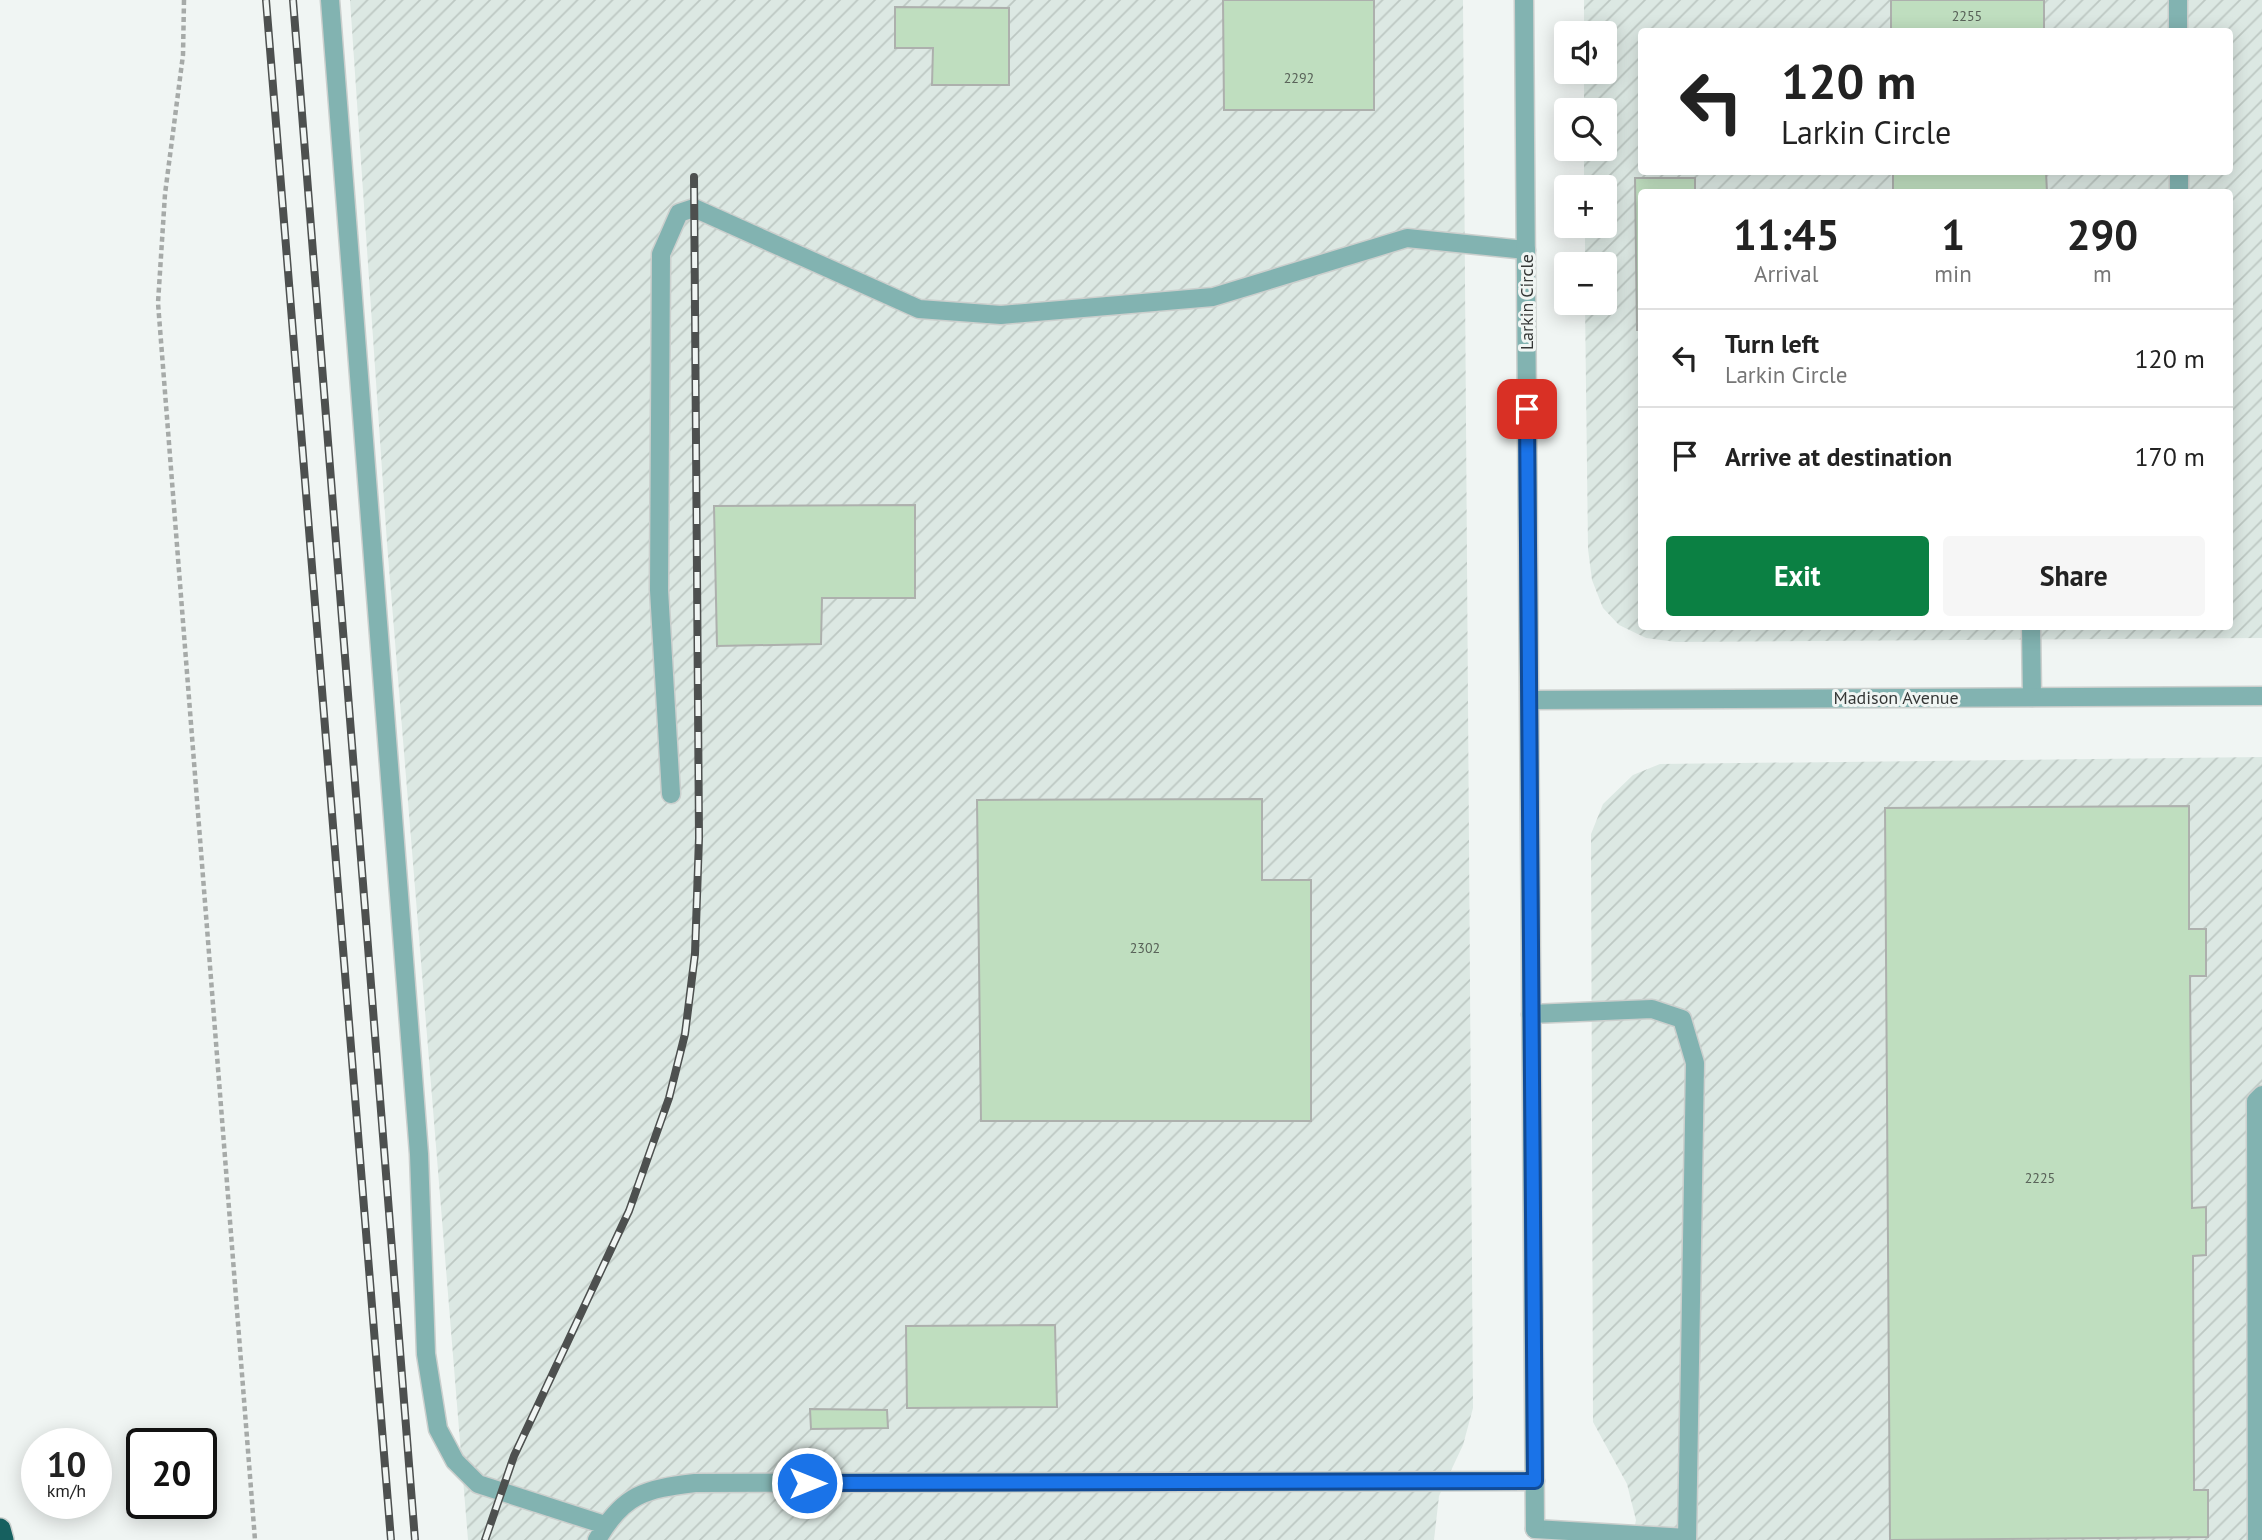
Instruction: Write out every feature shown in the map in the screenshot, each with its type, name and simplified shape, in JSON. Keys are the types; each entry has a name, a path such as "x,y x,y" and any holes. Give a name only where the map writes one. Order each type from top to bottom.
{"highway":[{"path":"0,1530 3,1540"}],"street":[{"path":"330,0 419,1154 426,1354 438,1429 455,1461 478,1484 601,1532 626,1501 652,1488 695,1483 1535,1481"},
{"name":"Larkin Circle","path":"1524,0 1535,1529 1687,1539"},
{"path":"2178,0 2178,28"},
{"path":"671,794 659,590 661,254 679,213 694,208 919,309 1001,315 1213,298 1407,239 1526,250"},
{"path":"2031,630 2032,697"},
{"name":"Madison Avenue","path":"1530,700 2262,696"},
{"path":"1531,1014 1652,1009 1682,1019 1689,1041 1695,1063 1687,1539"},
{"path":"2257,1540 2256,1101 2262,1095"}],"path":[{"path":"184,0 183,55 165,194 158,303 254,1540"}],"shaded area":[{"path":"350,0 1463,0 1473,1408 1463,1445 1439,1496 1434,1540 468,1540 387,543"},
{"path":"1584,0 2262,0 2262,638 1676,642 1646,638 1619,625 1603,608 1592,580 1588,549 1585,315 1617,315 1617,252 1585,252 1585,238 1617,238 1617,175 1584,175 1584,161 1617,161 1617,98 1584,98 1584,84 1617,84 1617,21 1584,21"},
{"path":"2262,757 2262,1540 1632,1540 1636,1520 1627,1484 1593,1422 1591,834 1603,804 1633,775 1660,764"}],"building":[{"path":"1223,0 1374,0 1374,110 1224,110"},
{"path":"1891,0 2044,0 2044,28 1891,28"},
{"path":"895,7 1009,8 1009,85 932,85 933,48 895,48"},
{"path":"1893,175 2046,175 2047,189 1893,189"},
{"path":"1635,178 1695,178 1695,189 1638,189 1637,330"},
{"path":"915,505 915,598 822,598 821,644 717,646 714,506"},
{"path":"1262,799 1262,880 1311,880 1311,1121 981,1121 977,800"},
{"path":"2189,806 2189,929 2206,929 2206,976 2190,976 2192,1208 2206,1207 2206,1255 2193,1256 2194,1490 2208,1490 2208,1537 1890,1540 1885,808"},
{"path":"1055,1325 1057,1407 907,1408 906,1326"},
{"path":"810,1409 887,1410 888,1428 811,1429"}],"railway":[{"path":"266,0 391,1540"},
{"path":"293,0 415,1540"},
{"path":"485,1540 514,1456 629,1211 669,1098 685,1034 695,954 699,838 694,177"}],"route":[{"path":"807,1483 1535,1481 1527,409"}]}
